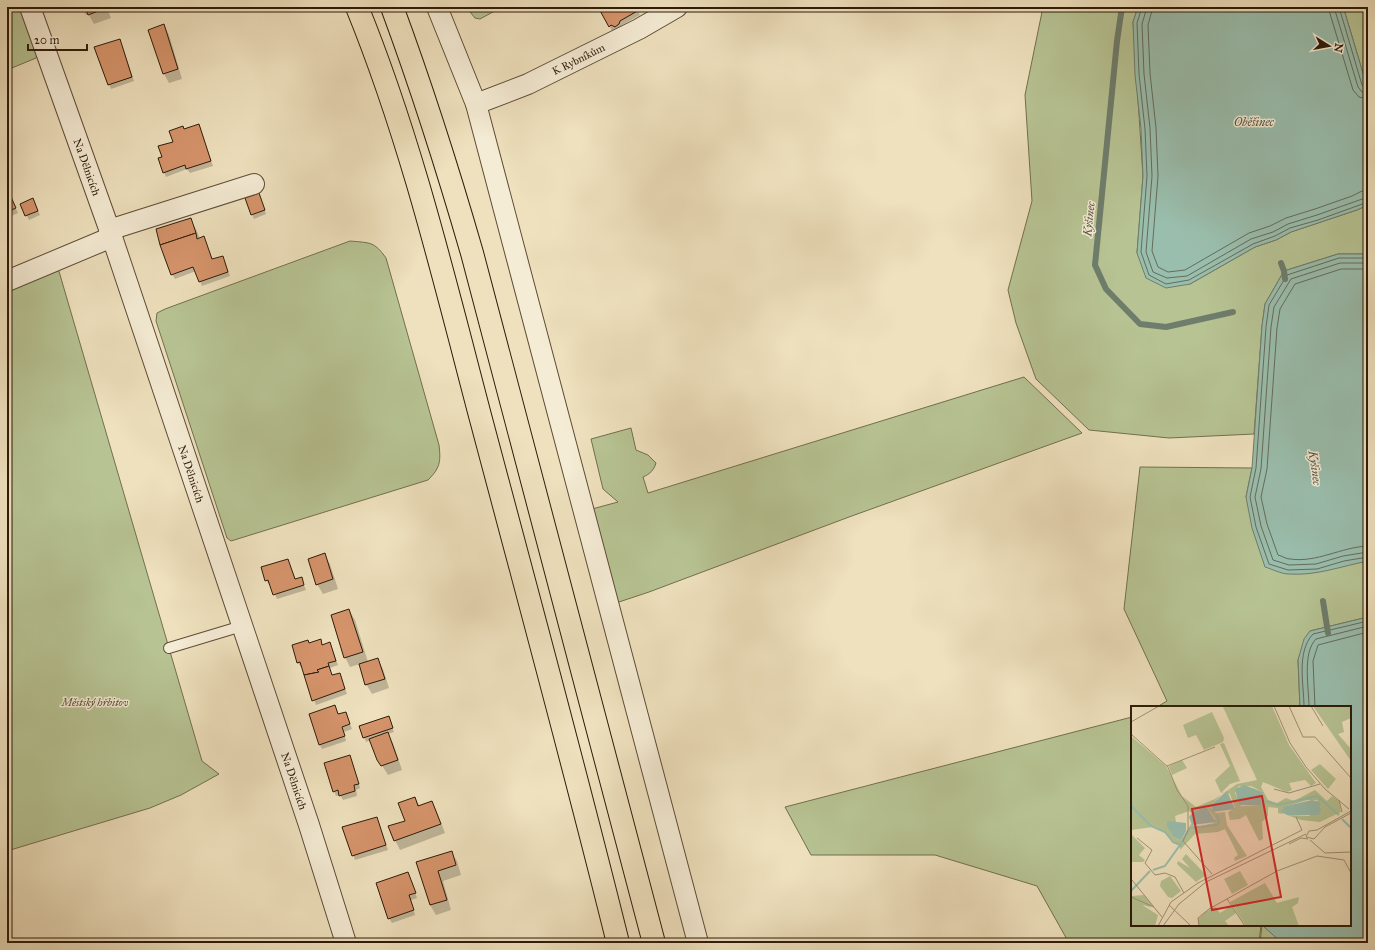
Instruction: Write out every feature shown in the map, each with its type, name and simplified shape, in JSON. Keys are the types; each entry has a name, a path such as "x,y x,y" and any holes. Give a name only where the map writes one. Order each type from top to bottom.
{"highway":[{"path":"357,7 406,142 426,210 528,594 618,943"},
{"path":"392,7 428,107 453,185 474,260 654,943"}],"street":[{"name":"Na Dělnicích","path":"30,7 110,234 309,825 346,943"},
{"path":"437,7 476,104 698,943"},
{"name":"K Rybníkům","path":"476,104 528,84 639,29 677,7"},
{"path":"7,281 110,234 254,184"}],"lane":[{"path":"169,648 242,626"}],"green space":[{"path":"7,7 22,7 39,52 36,58 7,70"},
{"path":"466,7 502,7 480,19 475,18"},
{"path":"1043,7 1138,7 1133,22 1143,176 1137,253 1190,284 1255,247 1276,240 1291,232 1368,205 1368,254 1338,254 1284,271 1265,304 1254,434 1169,438 1089,430 1036,379 1016,323 1008,290 1032,201 1025,95"},
{"path":"1342,7 1368,7 1368,90 1345,13"},
{"path":"350,241 371,244 378,248 386,258 439,445 439,464 435,472 428,480 231,541 227,538 156,321 157,313"},
{"name":"Městský hřbitov","path":"58,268 202,761 219,774 181,795 150,808 7,851 7,290"},
{"path":"1024,377 1082,433 616,603 592,509 618,502 603,489 591,439 631,428 636,450 648,455 656,463 651,472 643,477 648,493"},
{"path":"1140,467 1252,468 1246,497 1345,565 1368,561 1368,617 1310,631 1298,660 1300,706 1159,706 1167,701 1124,609"},
{"path":"1131,717 1131,926 1261,926 1259,943 1069,943 1037,886 935,855 811,855 785,807"},
{"path":"1262,926 1263,926 1284,943 1260,943"}],"water":[{"name":"Oběšinec","path":"1138,7 1342,7 1368,90 1368,205 1291,232 1276,240 1255,247 1190,284 1166,288 1146,278 1137,253 1143,176 1141,129 1135,75 1133,22"},
{"path":"1338,254 1368,254 1368,561 1309,574 1286,574 1265,567 1252,528 1246,497 1252,468 1262,326 1265,304 1284,271"},
{"path":"1368,617 1368,943 1282,943 1263,926 1351,926 1351,706 1300,706 1298,660 1304,639 1310,631"}],"building":[{"path":"85,7 106,7 106,8 88,15"},
{"path":"598,7 637,7 639,10 620,21 615,27 611,25 609,27"},
{"path":"164,24 178,69 163,74 148,30"},
{"path":"120,39 132,77 108,85 94,47"},
{"path":"199,124 211,161 186,169 185,165 163,173 158,158 162,157 158,146 173,142 169,131 183,126 184,129"},
{"path":"259,193 265,210 251,215 245,198"},
{"path":"11,197 16,208 7,212 7,199"},
{"path":"33,198 38,211 25,216 20,204"},
{"path":"191,218 196,233 160,245 156,229"},
{"path":"196,233 197,239 204,236 212,259 223,256 228,272 199,282 193,267 171,275 160,245"},
{"path":"325,553 333,579 316,585 308,559"},
{"path":"288,559 295,579 302,577 304,585 273,595 268,580 265,581 261,567"},
{"path":"349,609 363,652 344,658 331,615"},
{"path":"321,639 322,645 330,642 336,661 328,663 329,666 317,670 319,672 304,675 300,662 297,663 292,645 308,640 309,643"},
{"path":"378,658 385,679 365,685 359,664"},
{"path":"329,666 332,675 340,673 345,689 312,701 304,675 319,672 317,670"},
{"path":"335,705 338,714 346,712 350,724 342,727 345,736 319,745 309,714"},
{"path":"389,716 393,728 363,738 359,726"},
{"path":"388,732 398,760 381,766 377,760 369,739"},
{"path":"350,755 359,784 354,785 355,791 339,796 338,790 333,792 324,763"},
{"path":"415,797 418,806 432,801 441,824 394,841 388,826 405,821 398,803"},
{"path":"377,817 386,845 352,856 342,827"},
{"path":"452,851 456,865 438,871 447,900 430,905 416,862"},
{"path":"408,872 416,893 409,895 414,910 388,919 376,883"}],"waterway":[{"name":"Kyšinec","path":"1122,7 1117,41 1095,265 1106,289 1140,324 1166,327 1233,312"},
{"path":"1281,263 1285,279"},
{"name":"Kyšinec","path":"1323,601 1328,633"}]}
